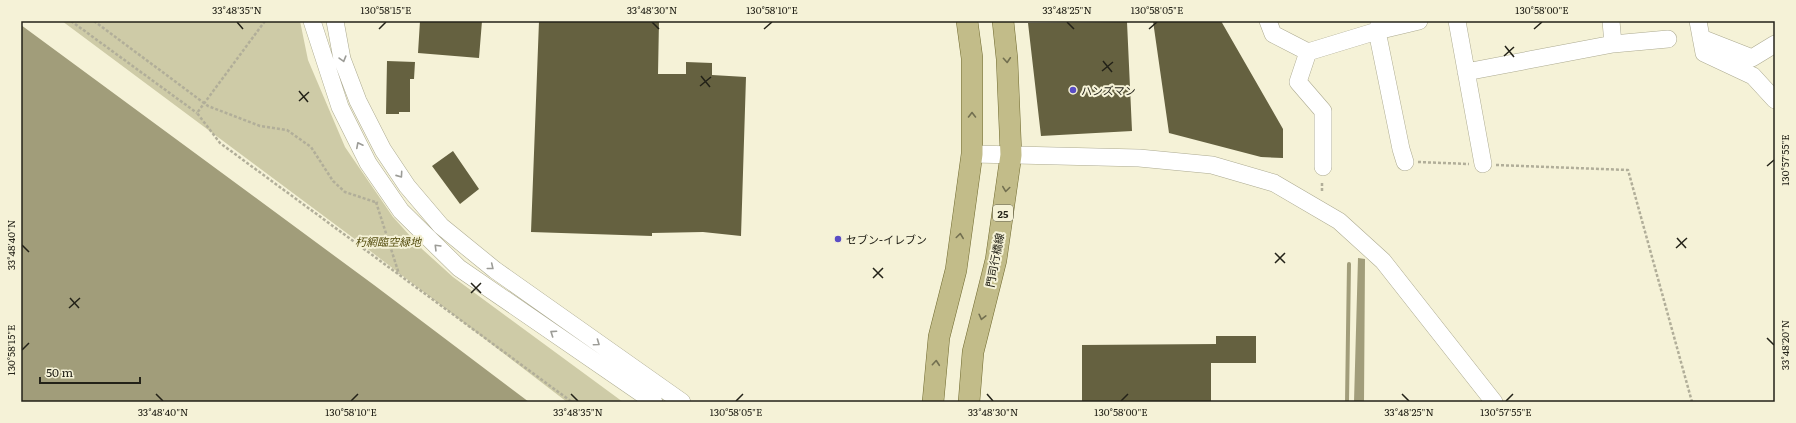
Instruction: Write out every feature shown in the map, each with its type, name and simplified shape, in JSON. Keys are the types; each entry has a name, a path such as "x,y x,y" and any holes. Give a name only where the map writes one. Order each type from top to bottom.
{"main road":[{"path":"933,402 939,337 956,270 972,154 972,58 967,21"},
{"name":"門司行橋線","path":"969,402 973,352 996,260 1011,155 1008,59 1003,21"}],"street":[{"path":"312,21 340,107 368,163 401,211 458,268 654,402"},
{"path":"335,21 342,59 358,101 383,150 407,186 441,226 495,270 682,402"},
{"path":"1272,23 1273,34 1308,52 1378,26 1419,21"},
{"path":"1457,21 1483,164"},
{"path":"1612,21 1613,44"},
{"path":"1698,21 1704,53 1753,76 1775,100"},
{"path":"1378,26 1401,149 1405,162"},
{"path":"1701,38 1752,58 1775,44"},
{"path":"1466,72 1613,44 1668,39"},
{"path":"1308,52 1298,82 1323,112 1323,167"},
{"path":"972,154 1139,158 1204,164 1274,183 1339,221 1383,261 1494,402"}],"path":[{"path":"71,21 197,113 220,143 572,402"},
{"path":"94,21 208,106 260,126 287,130 311,147 333,180 345,192 401,211"},
{"path":"197,113 265,21"},
{"path":"1405,162 1628,170 1692,402"},
{"path":"376,202 399,274"}],"green space":[{"name":"朽網臨空緑地","path":"62,21 300,21 308,60 345,147 393,217 422,249 453,277 623,402 567,402 352,237"}],"shaded area":[{"path":"21,25 374,285 529,402 21,402"},
{"path":"1358,258 1365,259 1364,402 1354,402"}],"building":[{"path":"420,21 482,21 479,58 418,53"},
{"path":"539,21 659,21 658,74 686,74 686,62 712,63 712,75 746,77 741,236 703,232 652,233 652,236 531,232"},
{"path":"1153,21 1221,21 1283,129 1283,158 1261,157 1169,133"},
{"path":"1127,22 1132,131 1041,136 1028,23"},
{"path":"387,61 415,62 414,79 410,79 410,112 386,114"},
{"path":"453,151 479,189 460,204 432,166"},
{"path":"1216,336 1256,336 1256,363 1211,363 1211,402 1082,402 1082,345 1216,344"}],"waterway":[{"path":"1347,402 1349,264"}],"place":[{"name":"ハンズマン","path":"1073,90"},
{"name":"セブン-イレブン","path":"838,239"}]}
